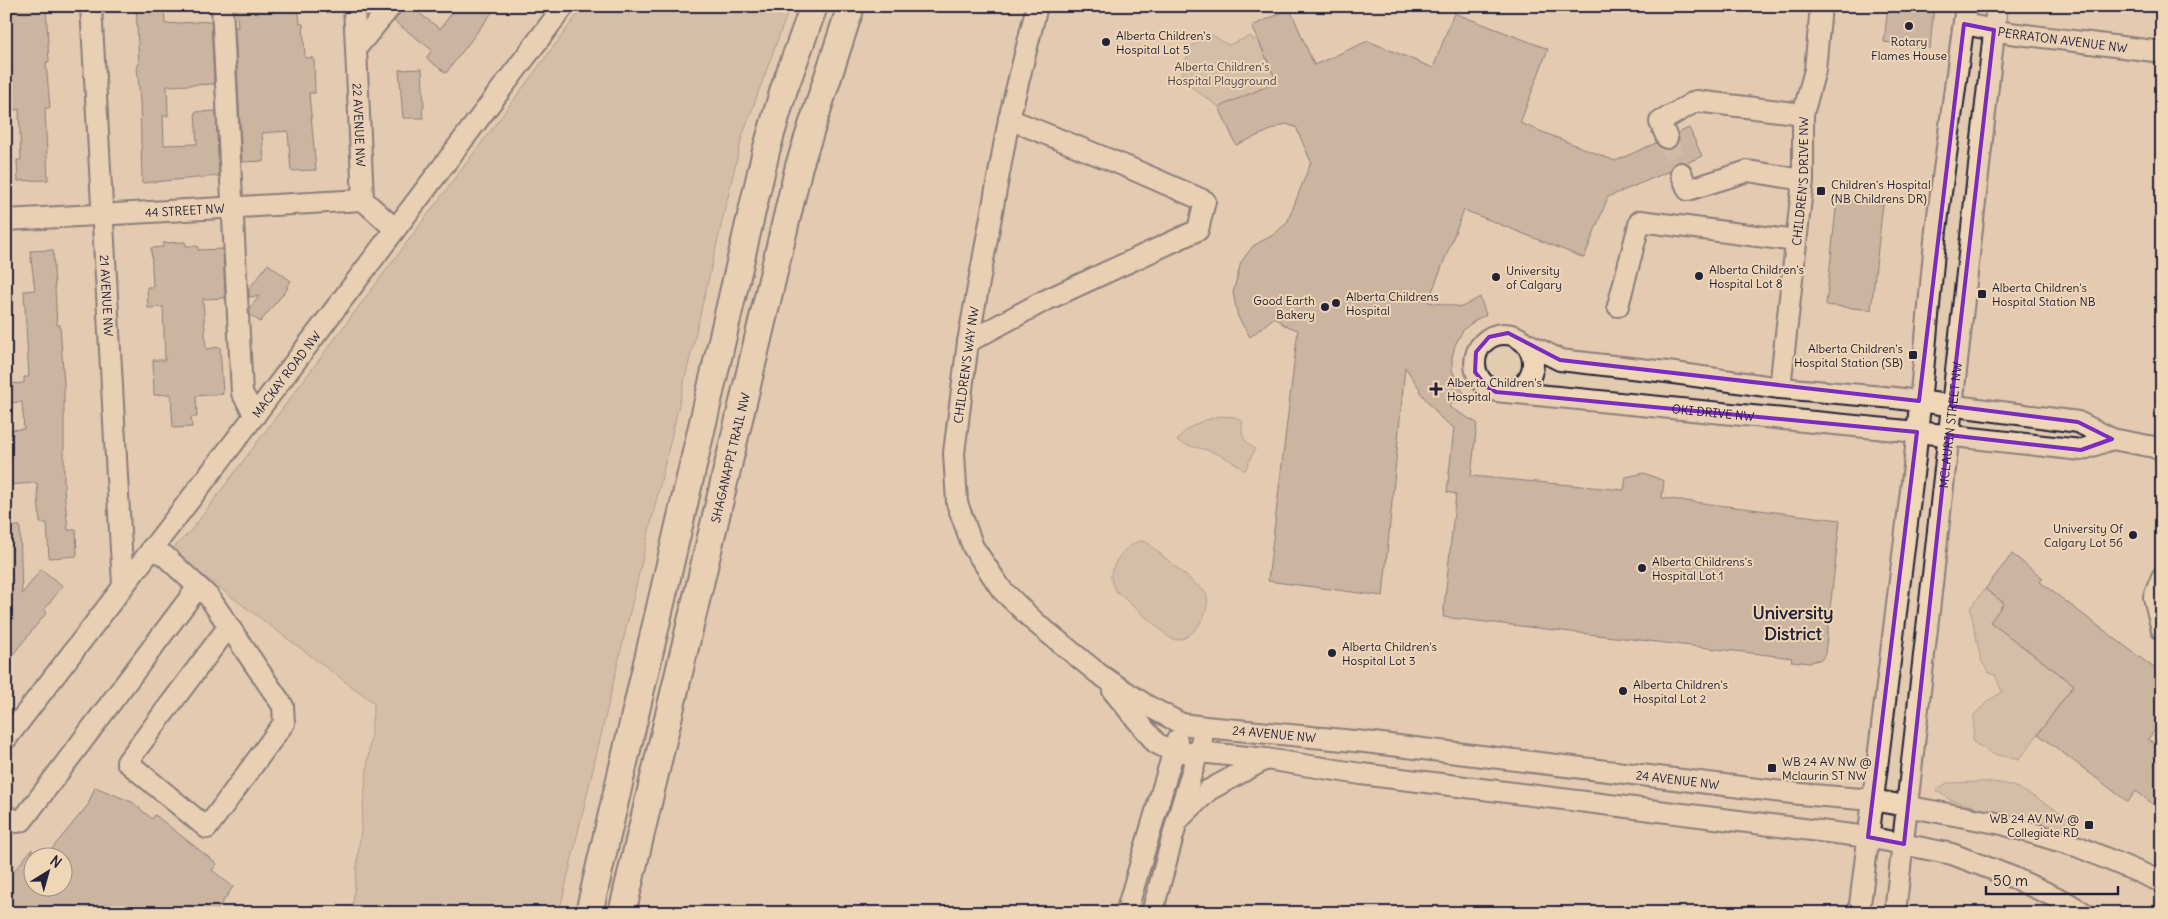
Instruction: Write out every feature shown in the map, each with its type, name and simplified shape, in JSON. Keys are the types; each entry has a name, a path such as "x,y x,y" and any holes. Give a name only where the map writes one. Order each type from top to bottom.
{"main road":[{"path":"589,913 766,152 784,89 814,6"},
{"name":"SHAGANAPPI TRAIL NW","path":"622,913 799,166 851,6"}],"street":[{"name":"21 AVENUE NW","path":"91,6 123,585"},
{"path":"222,6 242,393 255,415"},
{"name":"22 AVENUE NW","path":"354,6 363,200"},
{"path":"357,47 391,6"},
{"name":"MACKAY ROAD NW","path":"6,740 255,415 564,6"},
{"name":"CHILDREN'S WAY NW","path":"1037,6 1009,119 968,342 954,453 957,504 973,547 1002,590 1036,623 1099,674 1146,705 1182,724"},
{"name":"CHILDREN'S DRIVE NW","path":"1780,388 1803,180 1803,114 1815,70 1821,6"},
{"name":"MCLAURIN STREET NW","path":"1895,913 1997,6"},
{"path":"1859,913 1917,432 1936,230 1965,15"},
{"name":"PERRATON AVENUE NW","path":"1965,15 1994,30 2162,52"},
{"path":"1667,138 1660,122 1696,101 1803,114"},
{"path":"968,342 1042,302 1198,230 1205,201 1009,119"},
{"path":"1681,173 1688,190 1748,172 1803,180"},
{"name":"44 STREET NW","path":"6,220 363,200"},
{"path":"363,200 395,229"},
{"path":"1618,306 1640,221 1796,241"},
{"path":"1526,343 1531,351 1533,369 1524,385 1516,390 1506,392 1496,392 1487,388 1475,372 1476,352 1489,337 1498,334 1508,334 1526,343 1560,360 1780,388 1919,401 2078,422 2112,439 2154,447 2162,451"},
{"name":"OKI DRIVE NW","path":"1506,392 1948,435 2081,450 2112,439"},
{"path":"152,548 165,556 209,597 229,626 283,706 284,723 207,828 127,762 229,626"},
{"path":"2162,577 2154,598 2162,630"},
{"path":"6,814 17,822 22,821 198,587"},
{"name":"CHILDREN'S WAY NW","path":"1099,674 1156,743 1174,752"},
{"path":"1126,913 1182,724"},
{"name":"24 AVENUE NW","path":"1182,724 1205,728 1365,742 1800,794 1873,800 2002,824 2079,847 2162,882"},
{"path":"1152,913 1205,728"},
{"name":"24 AVENUE NW","path":"1174,752 1199,752 1266,759 1362,774 1868,837 1952,854 2064,900 2084,913"},
{"path":"1177,821 1209,790 1266,759"}],"highlighted area":[{"path":"1964,24 1994,30 1951,406 2078,422 2112,439 2081,450 1948,435 1904,844 1868,837 1917,432 1496,392 1487,387 1475,372 1476,352 1489,337 1508,333 1560,360 1919,401"}],"green space":[{"path":"584,6 790,6 742,137 559,913 352,913 374,703 170,551 190,532"},
{"name":"Alberta Children's Hospital Playground","path":"1212,35 1228,45 1251,36 1253,40 1257,38 1274,75 1270,85 1219,107 1180,79 1191,46"},
{"path":"1219,416 1235,417 1243,422 1242,434 1248,444 1255,449 1245,471 1232,461 1217,454 1177,441 1190,427"},
{"path":"1143,541 1205,592 1207,607 1204,616 1199,625 1185,638 1177,640 1170,638 1117,592 1113,585 1111,579 1112,571 1117,559 1132,545"},
{"path":"1985,589 2004,603 1990,622 2074,685 2019,760 1993,754 1973,742 1974,715 1988,701 2002,692 1995,675 1989,673 1981,660 1970,608"},
{"path":"1992,782 2013,786 2064,815 2077,826 2076,828 2058,829 1950,800 1936,790 1947,783"}],"building":[{"path":"6,6 46,6 49,62 46,62 50,108 45,108 48,180 18,181 17,160 21,160 19,109 14,110 13,96 6,96 6,73 12,72 10,28 6,28"},
{"path":"136,6 164,6 165,24 211,21 214,84 167,86 168,116 163,116 164,145 197,144 195,112 216,111 219,176 142,183"},
{"path":"236,6 298,6 300,24 303,24 305,58 314,58 315,93 309,93 316,170 291,171 288,131 262,133 264,161 242,162 235,27 238,27"},
{"path":"405,6 410,6 440,29 457,6 497,6 446,73 426,58 432,50 394,21"},
{"name":"Rotary Flames House","path":"1888,6 1934,6 1930,48 1884,42"},
{"name":"Alberta Childrens Hospital","path":"1290,9 1314,65 1368,41 1433,68 1454,13 1548,49 1520,123 1615,161 1656,143 1665,150 1672,149 1679,140 1678,133 1689,128 1702,156 1687,163 1676,162 1670,171 1608,197 1584,258 1464,210 1428,302 1462,307 1480,297 1486,315 1477,319 1463,330 1455,345 1452,369 1456,381 1464,393 1449,407 1477,423 1471,476 1624,490 1626,477 1644,473 1664,481 1662,498 1840,520 1825,654 1822,659 1811,663 1791,661 1792,658 1777,656 1443,617 1456,494 1447,492 1454,428 1441,418 1419,391 1420,389 1405,367 1383,596 1268,581 1298,330 1284,325 1275,317 1250,337 1238,317 1233,293 1241,262 1253,246 1273,235 1287,223 1311,162 1296,127 1285,124 1236,145 1219,107 1277,82 1252,26"},
{"path":"422,69 423,118 403,118 399,70"},
{"path":"1837,199 1883,204 1871,310 1826,305"},
{"path":"185,242 186,246 198,246 198,250 223,249 225,298 203,299 206,349 220,347 223,394 196,396 197,417 191,417 192,427 173,428 171,394 154,395 153,360 165,360 163,307 148,308 147,287 153,287 151,248 163,247 163,243"},
{"path":"53,250 57,325 60,325 64,384 64,488 68,530 76,530 77,556 49,558 47,523 40,523 37,483 6,485 6,430 24,429 22,402 6,403 6,384 24,383 24,377 29,377 24,291 35,290 30,251"},
{"path":"268,264 291,281 286,287 288,288 260,322 250,315 250,308 259,296 249,297 249,289"},
{"path":"6,526 20,526 22,594 41,569 63,586 44,610 47,612 6,663"},
{"path":"2012,554 2043,578 2040,582 2162,674 2162,721 2148,739 2162,749 2162,811 2136,791 2128,802 2038,734 2074,685 1990,622 2004,603 1985,589"},
{"path":"95,787 132,802 152,819 155,815 217,864 212,870 233,887 215,913 27,913 6,902 6,893 12,883 9,877 22,861 22,896 72,896 72,846 54,846 88,805"}],"tunnel":[{"path":"1667,138 1681,173"}],"place":[{"name":"Rotary Flames House","path":"1909,26"},
{"name":"Alberta Children's Hospital Lot 5","path":"1106,42"},
{"name":"Children's Hospital (NB Childrens DR)","path":"1821,191"},
{"name":"Alberta Children's Hospital Lot 8","path":"1699,276"},
{"name":"University of Calgary","path":"1496,277"},
{"name":"Alberta Children's Hospital Station NB","path":"1982,294"},
{"name":"Alberta Childrens Hospital","path":"1336,303"},
{"name":"Good Earth Bakery","path":"1325,307"},
{"name":"Alberta Children's Hospital Station (SB)","path":"1913,355"},
{"name":"Alberta Children's Hospital","path":"1436,389"},
{"name":"University Of Calgary Lot 56","path":"2133,535"},
{"name":"Alberta Childrens's Hospital Lot 1","path":"1642,568"},
{"name":"Alberta Children's Hospital Lot 3","path":"1332,653"},
{"name":"Alberta Children's Hospital Lot 2","path":"1623,691"},
{"name":"WB 24 AV NW @ Mclaurin ST NW","path":"1772,768"},
{"name":"WB 24 AV NW @ Collegiate RD","path":"2089,825"}],"district":[{"name":"University District","path":"1793,622"}]}
